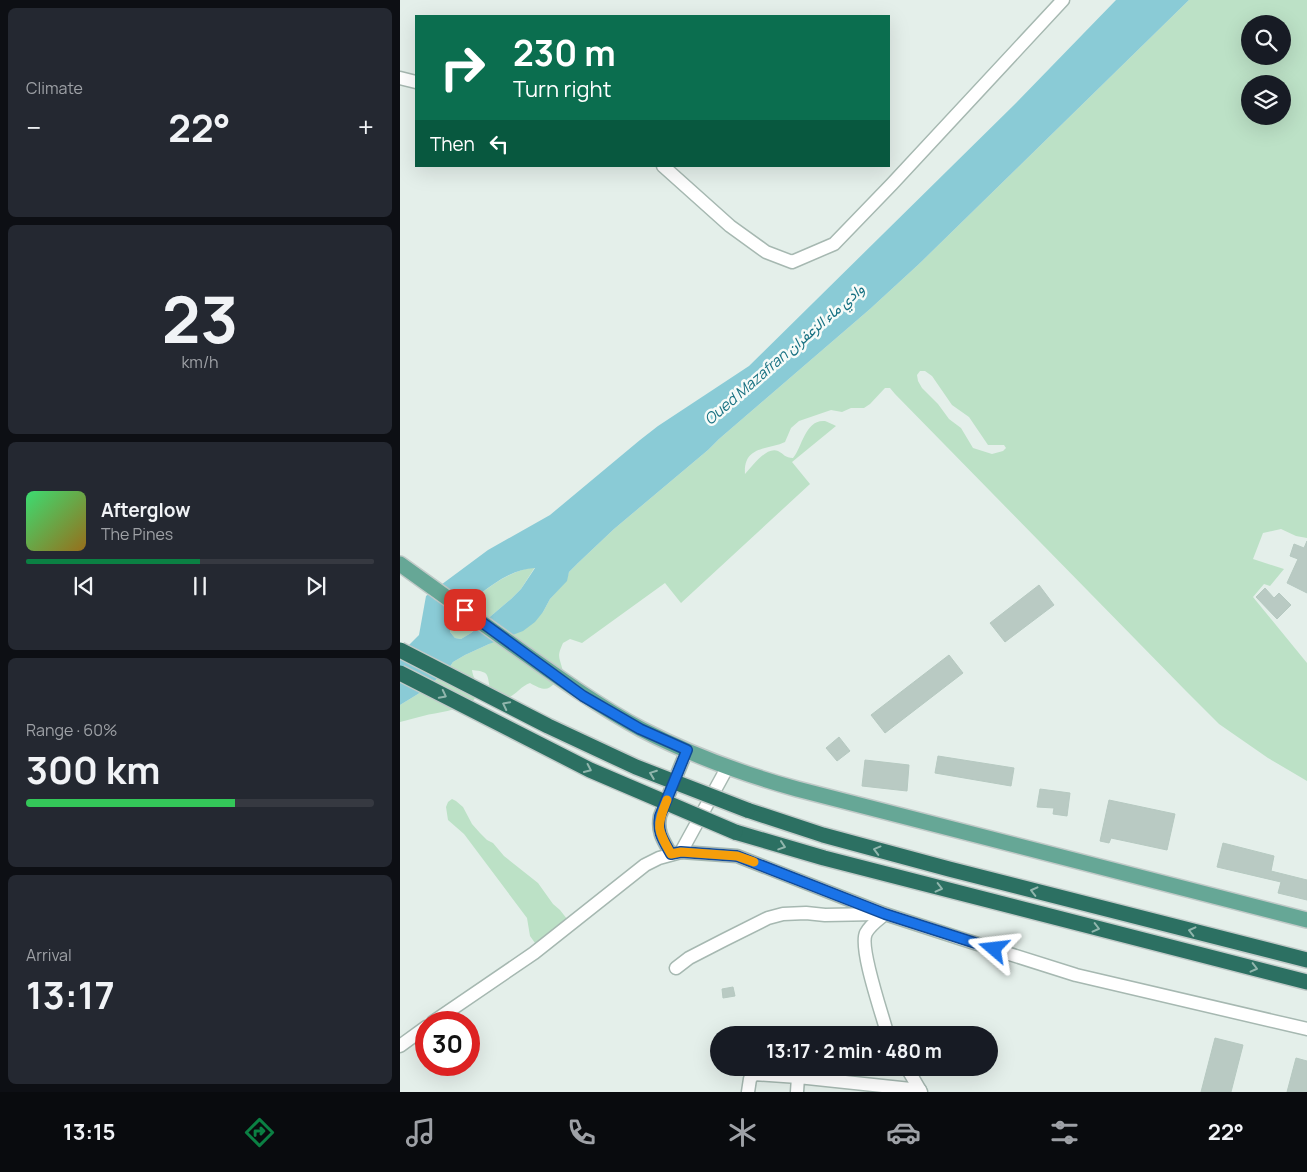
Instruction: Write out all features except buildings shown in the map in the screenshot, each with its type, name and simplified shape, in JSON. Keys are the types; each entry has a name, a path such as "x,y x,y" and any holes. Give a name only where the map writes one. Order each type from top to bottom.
{"highway":[{"path":"400,650 548,726 636,767 747,810 823,835 1307,960"},
{"path":"400,673 590,770 735,832 824,858 1307,982"}],"main road":[{"path":"400,564 583,696 662,740 727,768 788,786 1307,920"}],"street":[{"path":"664,167 730,226 766,252 792,262 834,244 1063,0"},
{"path":"400,78 415,82"},
{"path":"676,853 660,835 658,825 687,750"},
{"path":"676,853 727,768"},
{"path":"450,1011 534,953 645,866 659,858 676,853 737,856 885,914 1076,975 1307,1029"},
{"path":"676,968 689,958 724,940 768,918 783,914 885,914"},
{"path":"885,914 872,924 865,934 865,954 885,1026"},
{"path":"400,1046 415,1036"},
{"path":"748,1092 750,1080 754,1074 921,1091"},
{"path":"913,1076 921,1091"},
{"path":"797,1092 798,1077"}],"green space":[{"path":"1189,0 1307,0 1307,538 1296,536 1281,529 1263,533 1253,559 1284,569 1270,586 1264,584 1253,597 1307,663 1307,781 1268,758 1219,724 890,388 885,388 864,408 851,408 842,412 831,410 799,421 791,428 785,442 758,450 748,458 745,465 745,474 764,454 773,450 786,457 793,458 808,429 818,422 825,421 836,426 792,462 810,484 681,603 665,583 582,643 570,639 563,643 559,655 563,672 550,688 537,687 530,683 506,699 491,692 485,673 472,670 477,683 477,689 476,696 472,701 454,709 400,722 400,705 418,694 447,671 453,662 489,644 543,612 550,599 566,581 569,572 614,529 870,309 919,264","holes":["920,371 925,371 932,376 952,405 969,417 988,445 1004,445 1006,448 1003,451 992,454 973,448 961,428 949,419 938,404 922,388 917,375"]},
{"path":"535,567 521,589 471,633 461,639 455,638 450,632 451,620 489,587 511,574"},
{"path":"452,799 463,807 472,824 487,840 493,843 504,856 538,883 567,919 535,943 530,936 527,918 464,834 448,820 446,807"}],"water":[{"name":"Oued Mazafran وادي ماء الزعفران","path":"1116,0 1189,0 919,264 708,450 614,529 578,563 569,572 567,581 550,599 535,622 523,631 489,644 453,662 447,671 418,694 400,705 400,654 419,635 426,596 488,550 550,515 658,426 749,366 1014,105","holes":["535,568 521,589 471,633 461,639 455,638 450,632 451,620 490,587 512,574"]}],"slow traffic":[{"path":"667,800 658,825 660,835 671,854 681,852 737,856 754,862"}],"route":[{"path":"465,610 583,696 640,729 687,750 658,825 660,835 671,854 681,852 737,856 885,914 994,949"}]}
